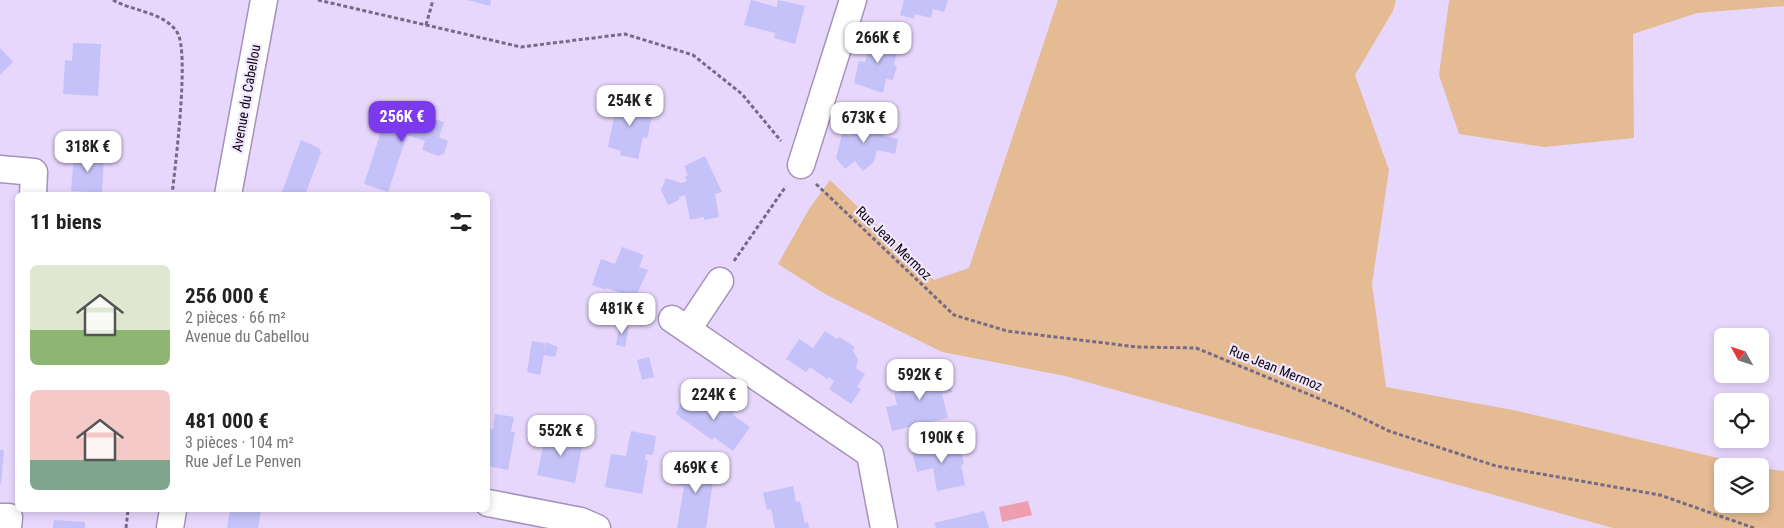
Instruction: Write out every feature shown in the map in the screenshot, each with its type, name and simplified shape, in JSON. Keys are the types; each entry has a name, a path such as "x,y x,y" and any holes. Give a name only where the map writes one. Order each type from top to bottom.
{"street":[{"name":"Avenue du Cabellou","path":"229,192 264,0"},
{"path":"801,165 853,0"},
{"path":"0,169 34,172 33,192"},
{"path":"720,281 680,324 870,454 884,528"},
{"path":"490,503 581,521 597,528"},
{"path":"170,528 173,512"},
{"path":"0,516 9,518 8,528"}],"path":[{"path":"113,0 156,16 177,32 181,43 178,146 172,192"},
{"name":"Rue Jean Mermoz","path":"318,0 521,48 625,34 693,55 742,94 812,181 954,315 1007,331 1137,347 1196,348 1342,408 1389,432 1496,466 1660,495 1754,528"},
{"path":"426,25 433,0"},
{"path":"720,281 801,165"},
{"path":"126,528 128,512"}],"shaded area":[{"path":"1058,0 1396,0 1393,11 1355,75 1389,170 1372,284 1386,387 1513,410 1718,458 1714,458 1714,513 1769,513 1769,469 1784,471 1784,528 1613,528 1065,376 942,352 825,294 778,264 809,209 830,180 934,280 969,268"},
{"path":"1784,0 1784,6 1697,13 1633,34 1634,138 1544,147 1459,134 1439,75 1449,1"},
{"path":"1028,501 1032,515 1002,522 999,507"}],"building":[{"path":"467,0 491,0 490,6"},
{"path":"751,0 777,7 778,0 805,6 795,44 774,38 775,33 744,25"},
{"path":"904,0 948,0 944,12 933,9 931,18 915,14 914,19 900,15"},
{"path":"873,35 899,42 894,65 897,66 893,80 886,79 883,93 854,83 859,61 865,62"},
{"path":"73,43 101,44 98,96 63,94 65,60 72,61"},
{"path":"0,48 13,62 0,75"},
{"path":"624,96 650,102 647,115 652,116 647,138 643,137 638,159 620,155 621,151 608,147 616,108 621,109"},
{"path":"390,104 444,122 439,137 448,141 444,154 438,156 422,150 425,141 407,135 388,192 364,184"},
{"path":"855,118 886,125 883,136 898,139 895,154 877,150 874,162 863,171 855,161 845,169 836,158 842,134 851,136"},
{"path":"301,140 319,148 321,152 306,192 282,192"},
{"path":"74,153 104,155 102,192 71,191"},
{"path":"705,156 722,192 715,194 719,217 704,220 704,217 690,220 685,195 668,205 661,190 666,178 681,183 687,181 685,177 688,175 684,166"},
{"path":"622,247 644,255 639,267 648,270 635,298 592,285 601,259 615,264"},
{"path":"620,323 629,327 625,347 616,345"},
{"path":"825,331 855,347 853,350 858,360 856,368 865,374 857,387 861,389 851,404 829,389 834,381 829,377 827,379 810,367 806,372 786,359 799,339 813,348"},
{"path":"532,341 545,343 544,352 546,342 558,347 555,357 544,355 540,375 527,372"},
{"path":"649,357 654,377 642,380 637,360"},
{"path":"946,368 952,392 942,394 948,418 892,431 886,407 897,405 894,393 903,391 899,379 914,376 915,379"},
{"path":"684,395 696,403 698,400 712,409 716,409 724,400 735,408 733,415 750,427 733,451 714,437 712,440 676,414"},
{"path":"495,414 514,417 511,432 515,432 508,470 490,466 490,428 493,429"},
{"path":"561,431 584,435 575,483 537,475 545,438 560,441"},
{"path":"631,431 656,436 653,455 646,454 645,460 648,460 642,494 605,487 611,454 626,456"},
{"path":"958,440 964,464 961,465 965,485 937,491 933,468 917,472 912,451"},
{"path":"0,450 4,450 1,484 0,483"},
{"path":"688,458 716,463 706,528 677,528 684,486 678,485 681,474 685,474"},
{"path":"793,486 796,502 800,501 805,523 808,522 809,528 775,528 771,509 767,510 763,493"},
{"path":"984,511 989,528 936,528 934,523"},
{"path":"230,512 261,512 258,528 227,528"},
{"path":"54,520 85,522 85,528 53,528"}]}
